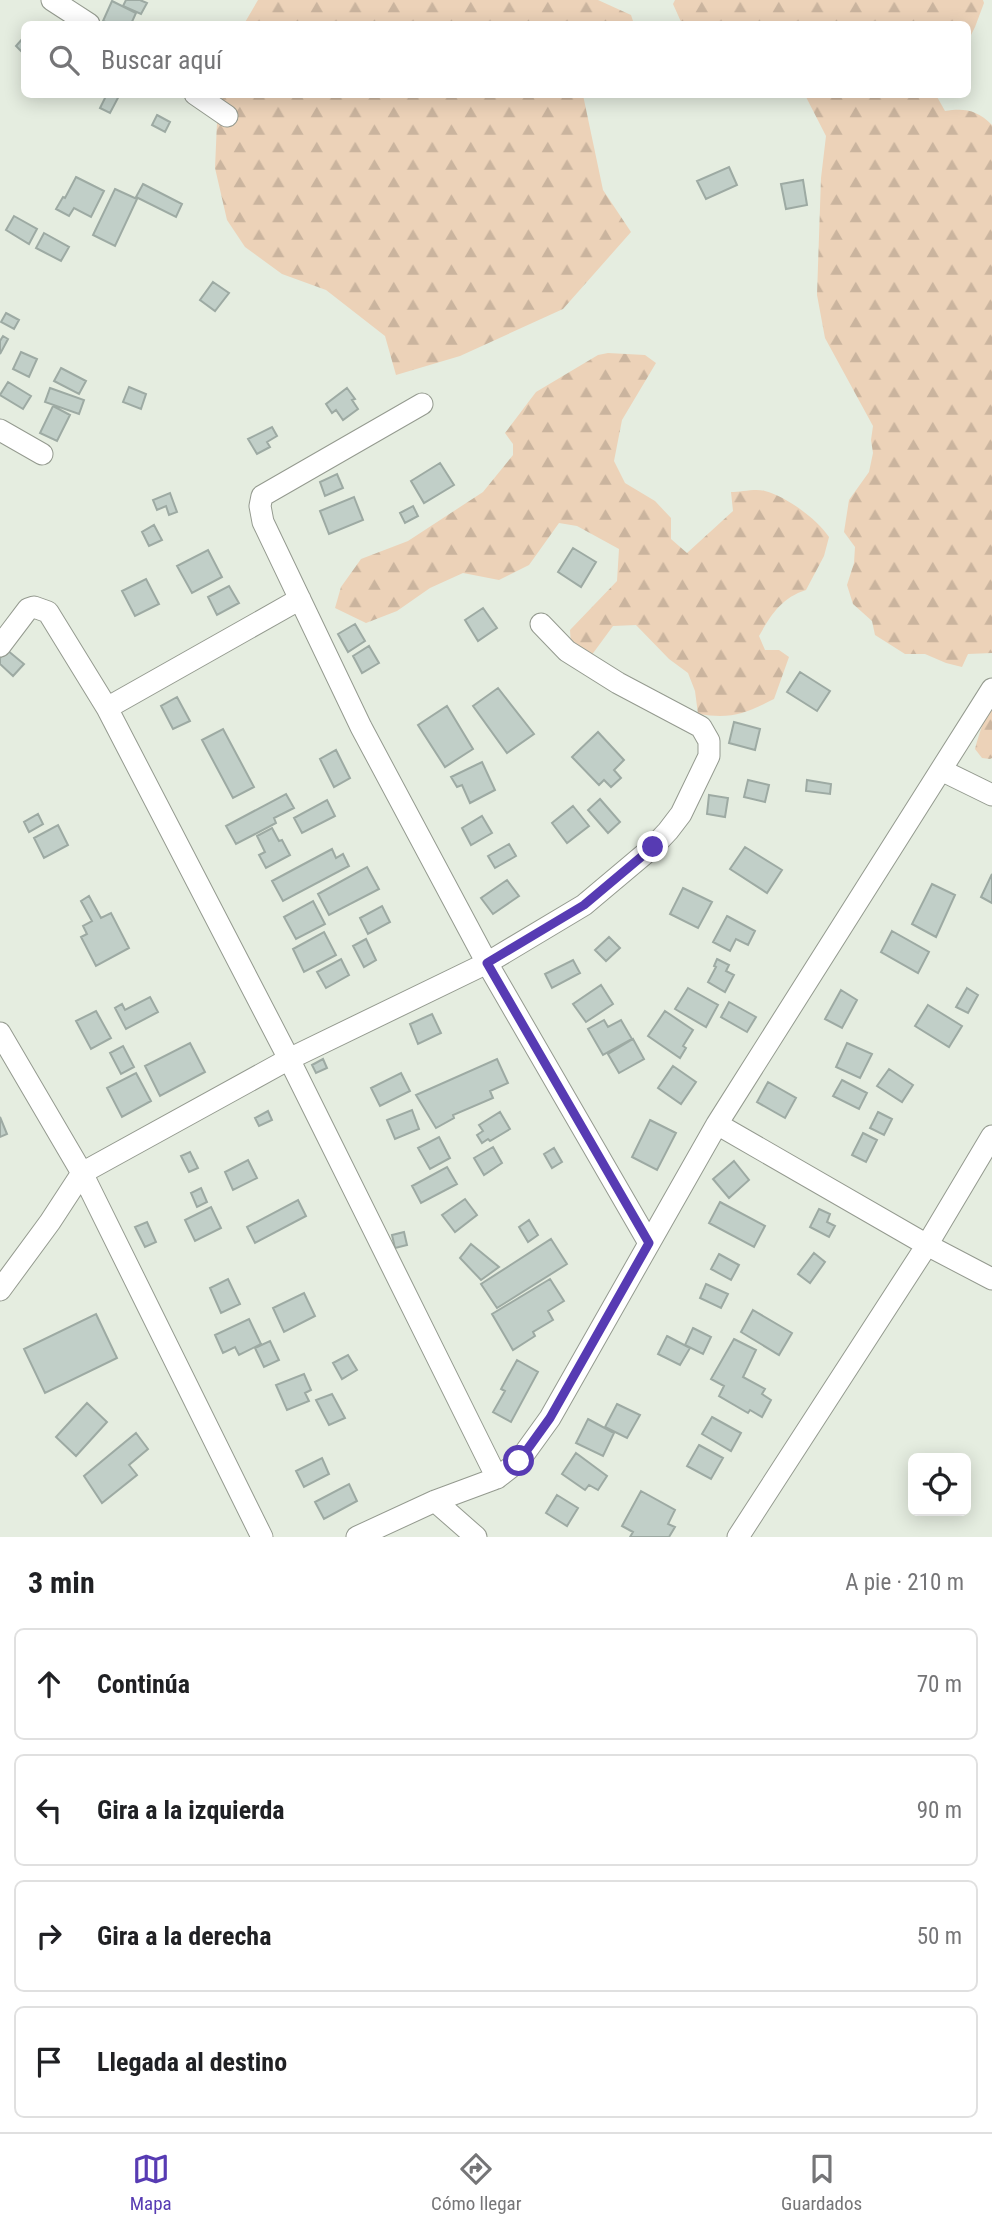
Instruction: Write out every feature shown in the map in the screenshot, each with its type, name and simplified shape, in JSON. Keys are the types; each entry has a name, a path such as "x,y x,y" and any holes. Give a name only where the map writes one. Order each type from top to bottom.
{"street":[{"path":"52,0 84,21"},
{"path":"201,98 227,116"},
{"path":"422,404 262,496 260,506 263,522 362,727 487,963 649,1243"},
{"path":"0,430 42,454"},
{"path":"107,708 300,599"},
{"path":"0,646 28,609 43,609 50,614 107,708 289,1059 497,1478"},
{"path":"0,1290 82,1173 289,1059 487,963 584,905 653,847 681,814 709,756 709,741 701,727 618,683 568,650 541,624"},
{"path":"357,1537 435,1501 497,1478 519,1461 550,1418 717,1124 992,689"},
{"path":"941,770 992,795"},
{"path":"0,1032 82,1173 262,1537"},
{"path":"717,1124 927,1245 992,1279"},
{"path":"738,1537 927,1245 992,1136"},
{"path":"435,1501 476,1537"}],"green space":[{"path":"258,0 598,0 631,15 633,21 246,21"},
{"path":"675,0 983,0 984,3 971,35 971,21 681,21 673,4"},
{"path":"222,98 584,98 603,190 631,232 563,309 460,356 396,375 385,336 326,290 282,274 245,247 227,220 215,168 217,122"},
{"path":"807,98 938,98 945,111 970,111 992,125 992,653 968,654 962,667 925,654 905,654 875,635 872,621 853,604 847,585 854,563 855,547 844,532 849,500 869,472 873,453 873,426 825,338 817,295 821,178 826,136"},
{"path":"598,355 645,355 656,363 622,420 614,461 625,483 655,501 671,518 671,539 687,553 733,511 731,492 757,490 774,494 809,516 829,537 824,556 806,590 783,603 759,636 765,650 779,650 789,657 774,699 754,708 720,716 698,714 695,691 688,673 669,659 636,625 613,626 591,656 571,645 570,630 617,581 619,549 577,526 559,523 529,565 499,580 463,573 430,588 397,611 366,623 335,608 341,587 361,559 408,541 483,492 513,455 513,444 505,433 536,392"},
{"path":"992,699 990,759 982,758 975,749"}],"building":[{"path":"126,0 147,3 141,14 123,6"},
{"path":"112,1 136,13 132,21 103,21"},
{"path":"105,98 118,98 110,113 100,108"},
{"path":"157,115 170,122 165,132 152,125"},
{"path":"729,167 737,185 706,199 697,181"},
{"path":"76,177 104,191 91,217 74,208 69,216 56,209"},
{"path":"803,180 807,205 786,209 781,184"},
{"path":"143,184 182,204 176,217 136,197"},
{"path":"115,189 137,199 115,246 93,235"},
{"path":"14,216 37,229 29,244 6,230"},
{"path":"44,233 69,247 61,261 36,248"},
{"path":"213,282 229,293 215,311 200,300"},
{"path":"6,313 19,320 14,329 1,322"},
{"path":"3,336 8,339 0,354 0,341"},
{"path":"21,352 37,359 29,377 13,369"},
{"path":"61,368 86,381 79,394 54,381"},
{"path":"8,382 31,396 23,409 0,395"},
{"path":"129,387 146,394 141,409 123,402"},
{"path":"50,388 84,400 79,414 45,402"},
{"path":"347,388 358,409 343,420 336,410 332,413 326,404"},
{"path":"53,406 70,415 57,441 40,433"},
{"path":"272,427 277,436 267,442 270,447 257,454 248,439"},
{"path":"440,463 454,485 424,503 411,481"},
{"path":"337,474 343,488 325,496 320,482"},
{"path":"170,493 177,512 169,515 166,506 157,510 153,500"},
{"path":"354,497 363,520 329,534 320,511"},
{"path":"413,506 418,516 405,523 400,513"},
{"path":"154,525 162,540 149,546 142,532"},
{"path":"573,548 596,562 581,587 558,572"},
{"path":"208,550 222,577 192,593 177,566"},
{"path":"146,579 159,604 135,616 122,591"},
{"path":"229,586 239,603 217,615 208,597"},
{"path":"483,608 497,628 478,641 465,620"},
{"path":"355,624 365,641 348,652 338,634"},
{"path":"369,646 379,663 362,673 353,656"},
{"path":"7,650 24,664 13,676 0,664 0,658"},
{"path":"800,672 830,691 817,711 787,692"},
{"path":"498,688 534,734 507,753 473,706"},
{"path":"177,697 190,721 173,729 161,706"},
{"path":"447,706 473,749 445,767 418,725"},
{"path":"734,722 760,729 755,750 729,743"},
{"path":"223,729 254,787 233,798 202,740"},
{"path":"598,732 624,760 614,770 621,778 611,787 604,780 599,785 572,757"},
{"path":"336,750 350,778 334,787 320,759"},
{"path":"482,762 495,790 470,803 462,785 457,787 451,777"},
{"path":"748,780 769,785 765,802 744,797"},
{"path":"807,780 831,784 830,794 806,791"},
{"path":"286,794 294,808 274,818 276,823 236,844 226,826"},
{"path":"709,795 728,798 725,817 707,814"},
{"path":"600,799 620,822 608,833 588,810"},
{"path":"327,800 335,816 302,833 294,818"},
{"path":"573,806 589,826 567,843 552,823"},
{"path":"38,814 43,824 29,832 24,822"},
{"path":"482,816 492,833 471,845 462,828"},
{"path":"58,825 68,845 44,858 34,838"},
{"path":"272,828 290,855 266,868 259,855 265,852 257,836"},
{"path":"509,844 516,856 495,868 488,856"},
{"path":"745,847 782,870 767,893 730,869"},
{"path":"332,849 336,858 343,854 349,866 283,901 272,881"},
{"path":"367,867 379,889 329,915 318,894"},
{"path":"992,874 992,903 981,897"},
{"path":"507,880 519,896 493,914 481,898"},
{"path":"932,884 955,895 936,937 912,924"},
{"path":"683,888 712,902 698,928 670,914"},
{"path":"89,896 101,918 111,913 129,948 96,966 81,937 87,934 83,926 92,921 81,901"},
{"path":"313,901 325,924 296,939 284,917"},
{"path":"382,906 390,922 368,934 360,918"},
{"path":"727,916 755,931 748,945 736,939 730,951 713,942"},
{"path":"892,931 929,952 918,973 881,952"},
{"path":"324,932 336,955 304,972 293,949"},
{"path":"609,937 620,948 606,961 595,950"},
{"path":"366,939 376,960 364,967 353,946"},
{"path":"341,959 349,975 326,988 317,972"},
{"path":"717,959 729,965 726,971 734,975 725,992 708,982"},
{"path":"573,960 580,973 552,988 545,974"},
{"path":"601,985 613,1004 586,1022 573,1004"},
{"path":"688,988 718,1005 706,1027 675,1009"},
{"path":"967,988 978,995 968,1013 956,1007"},
{"path":"841,990 857,1000 842,1028 825,1019"},
{"path":"150,997 158,1012 126,1029 115,1008 122,1004 125,1010"},
{"path":"729,1002 756,1017 747,1032 721,1017"},
{"path":"928,1005 962,1026 949,1047 915,1026"},
{"path":"96,1011 111,1038 91,1049 76,1021"},
{"path":"665,1011 693,1030 683,1046 686,1048 680,1058 648,1036"},
{"path":"432,1014 441,1033 418,1044 410,1024"},
{"path":"604,1020 608,1027 621,1020 632,1039 603,1055 588,1029"},
{"path":"633,1039 644,1059 619,1073 608,1054"},
{"path":"190,1043 205,1072 160,1096 145,1066"},
{"path":"847,1043 872,1054 860,1078 836,1067"},
{"path":"123,1046 134,1067 121,1074 110,1053"},
{"path":"323,1059 327,1068 316,1073 312,1065"},
{"path":"497,1059 508,1083 490,1091 493,1098 453,1115 454,1118 436,1128 416,1095"},
{"path":"673,1066 696,1082 681,1104 658,1088"},
{"path":"889,1069 913,1085 902,1102 877,1086"},
{"path":"136,1073 151,1101 122,1117 107,1088"},
{"path":"401,1073 410,1091 380,1106 371,1088"},
{"path":"842,1080 867,1093 859,1109 833,1096"},
{"path":"768,1082 796,1098 785,1118 757,1102"},
{"path":"412,1110 419,1129 395,1139 387,1120"},
{"path":"268,1111 272,1120 259,1126 255,1118"},
{"path":"500,1112 510,1129 482,1143 477,1135 483,1131 479,1125"},
{"path":"878,1112 892,1119 884,1135 870,1128"},
{"path":"0,1117 7,1134 0,1137"},
{"path":"650,1120 676,1133 657,1170 632,1157"},
{"path":"863,1133 877,1140 866,1162 852,1155"},
{"path":"439,1137 450,1158 430,1169 418,1148"},
{"path":"493,1147 502,1163 484,1175 474,1158"},
{"path":"554,1148 562,1162 552,1168 544,1154"},
{"path":"190,1152 198,1168 189,1172 181,1156"},
{"path":"248,1160 257,1178 233,1190 225,1172"},
{"path":"734,1161 749,1180 729,1198 713,1179"},
{"path":"447,1167 457,1184 421,1203 412,1186"},
{"path":"201,1188 207,1202 197,1207 191,1193"},
{"path":"465,1199 477,1215 455,1232 442,1215"},
{"path":"298,1200 306,1216 255,1243 247,1227"},
{"path":"720,1202 765,1226 754,1247 709,1223"},
{"path":"211,1207 221,1228 195,1241 185,1220"},
{"path":"819,1209 830,1214 827,1222 835,1226 829,1237 810,1227"},
{"path":"529,1220 538,1235 528,1242 519,1227"},
{"path":"147,1222 156,1242 145,1247 135,1227"},
{"path":"404,1232 407,1245 395,1248 392,1235"},
{"path":"551,1239 567,1264 497,1308 481,1284"},
{"path":"471,1244 499,1267 481,1280 460,1258"},
{"path":"814,1253 825,1262 810,1283 798,1274"},
{"path":"719,1254 739,1265 731,1280 711,1269"},
{"path":"228,1279 240,1304 221,1313 210,1288"},
{"path":"550,1279 564,1301 548,1311 553,1320 533,1332 535,1336 513,1350 492,1314"},
{"path":"706,1284 728,1294 721,1308 700,1298"},
{"path":"304,1293 315,1316 284,1332 273,1308"},
{"path":"753,1310 792,1333 779,1355 741,1332"},
{"path":"96,1314 117,1358 45,1393 24,1349"},
{"path":"249,1319 261,1344 239,1355 235,1347 223,1353 215,1335"},
{"path":"693,1328 711,1337 703,1354 685,1345"},
{"path":"667,1336 690,1348 680,1365 658,1354"},
{"path":"734,1339 756,1350 743,1377 765,1389 762,1394 771,1400 762,1417 750,1410 748,1413 719,1396 724,1386 711,1379"},
{"path":"270,1341 279,1360 264,1367 255,1348"},
{"path":"348,1355 357,1370 342,1379 333,1363"},
{"path":"517,1360 538,1372 511,1422 493,1412 505,1391 501,1389"},
{"path":"304,1374 311,1390 305,1393 309,1401 287,1410 276,1385"},
{"path":"332,1394 345,1418 329,1425 316,1400"},
{"path":"87,1403 107,1422 76,1456 56,1437"},
{"path":"617,1404 640,1415 627,1438 605,1427"},
{"path":"712,1417 741,1433 731,1451 702,1434"},
{"path":"588,1419 614,1433 603,1456 576,1443"},
{"path":"136,1433 148,1449 129,1465 137,1475 102,1503 84,1476"},
{"path":"699,1445 723,1458 711,1479 687,1466"},
{"path":"576,1453 607,1476 598,1490 589,1485 585,1490 562,1474"},
{"path":"322,1458 329,1474 304,1487 296,1471"},
{"path":"349,1484 357,1501 324,1519 315,1502"},
{"path":"641,1491 675,1510 668,1524 675,1527 669,1537 630,1537 633,1532 622,1526"},
{"path":"557,1495 578,1508 567,1526 546,1513"}],"route":[{"path":"519,1461 550,1418 649,1243 487,963 584,905 653,847"}]}
